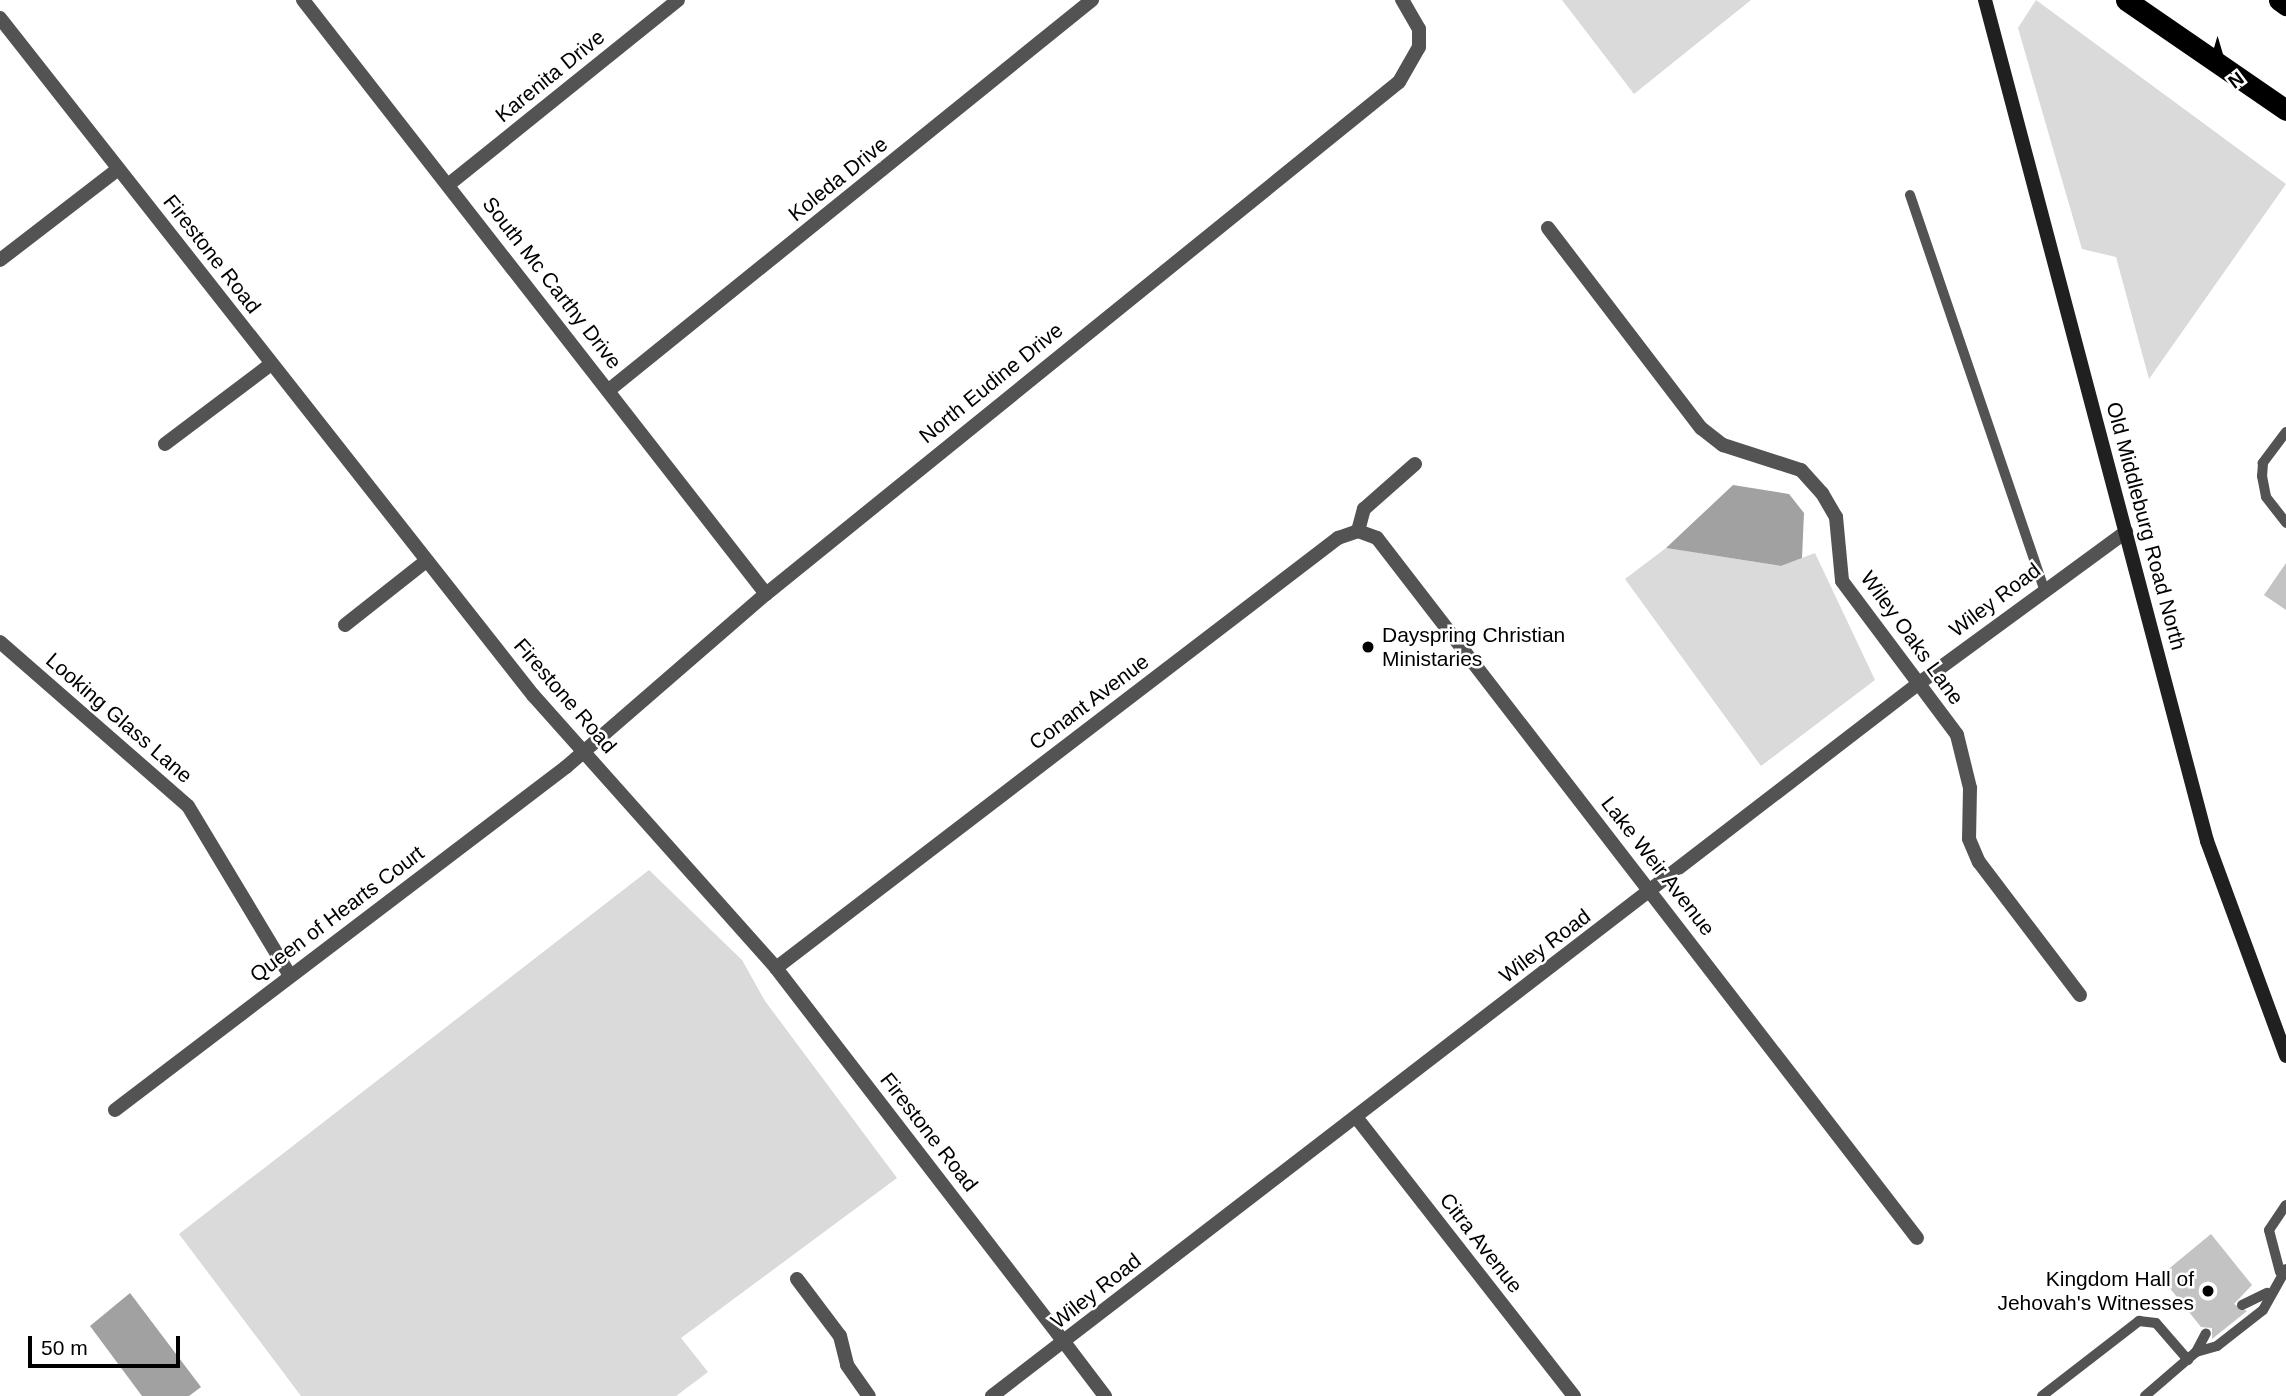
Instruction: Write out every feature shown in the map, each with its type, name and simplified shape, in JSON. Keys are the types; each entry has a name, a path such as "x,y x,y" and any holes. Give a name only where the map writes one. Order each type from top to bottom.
{"highway":[{"path":"2126,0 2286,110"},
{"path":"2279,0 2286,5"}],"main road":[{"name":"Old Middleburg Road North","path":"1985,0 2207,841 2281,1029 2286,1056"}],"street":[{"name":"South Mc Carthy Drive","path":"303,0 766,594"},
{"name":"Karenita Drive","path":"448,185 678,0"},
{"name":"Koleda Drive","path":"609,390 1092,0"},
{"name":"North Eudine Drive","path":"581,747 1399,82 1419,47 1419,29 1402,0"},
{"name":"Firestone Road","path":"0,18 426,561 581,747 776,968 1105,1396"},
{"path":"0,260 118,169"},
{"name":"Wiley Oaks Lane","path":"1548,228 1701,428 1723,445 1801,470 1822,493 1836,517 1842,581 1918,684 1966,757 1968,828 1979,862 2080,995"},
{"path":"165,444 271,364"},
{"path":"1358,531 1364,509 1415,464"},
{"name":"Lake Weir Avenue","path":"1358,531 1377,538 1917,1238"},
{"name":"Conant Avenue","path":"776,968 1338,538 1358,531"},
{"name":"Wiley Road","path":"992,1396 1918,684 2044,589 2126,533"},
{"path":"345,625 426,561"},
{"name":"Looking Glass Lane","path":"0,642 188,806 290,976"},
{"name":"Queen of Hearts Court","path":"115,1110 566,767 581,747"},
{"name":"Citra Avenue","path":"1356,1117 1574,1396"},
{"path":"797,1279 839,1336 847,1365 869,1396"}],"lane":[{"path":"1910,195 2044,589"},
{"path":"2286,432 2263,463 2262,476 2266,497 2286,523"},
{"path":"2192,1356 2217,1346 2263,1310 2267,1293 2283,1270 2269,1230 2286,1205"},
{"path":"2242,1305 2267,1293"},
{"path":"2042,1396 2139,1321 2156,1323 2192,1356"},
{"path":"2145,1396 2192,1356 2206,1333"}],"shaded area":[{"path":"1562,0 1751,0 1634,94"},
{"path":"2036,0 2286,184 2149,379 2116,257 2082,249 2018,28"},
{"path":"1733,485 1789,494 1804,513 1802,558 1781,566 1666,548"},
{"path":"1666,548 1781,566 1815,553 1875,680 1761,766 1625,579"},
{"path":"649,870 742,960 765,1001 897,1178 681,1338 708,1372 676,1396 301,1396 179,1234"},
{"path":"130,1293 201,1387 189,1396 142,1396 90,1326"}],"building":[{"path":"2286,563 2286,610 2264,595"},
{"name":"Kingdom Hall of Jehovah's Witnesses","path":"2211,1234 2252,1285 2234,1304 2247,1311 2212,1339 2212,1328 2201,1327 2160,1276"}],"place":[{"name":"Dayspring Christian Ministaries","path":"1368,647"},
{"name":"Kingdom Hall of Jehovah's Witnesses","path":"2208,1291"}]}
